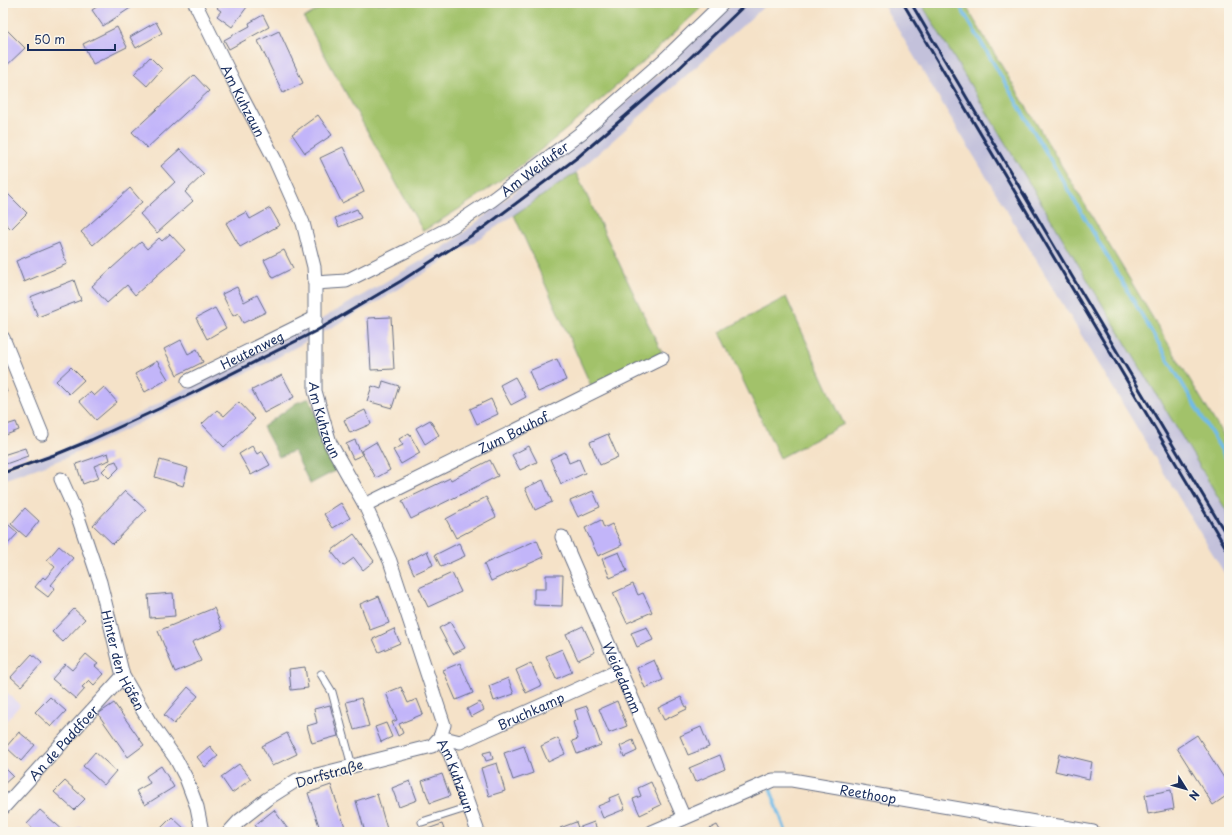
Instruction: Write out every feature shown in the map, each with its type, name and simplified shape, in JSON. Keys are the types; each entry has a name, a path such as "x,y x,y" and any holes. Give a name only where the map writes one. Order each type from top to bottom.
{"street":[{"name":"Am Kuhzaun","path":"196,3 235,84 275,160 303,223 314,267 316,284 315,391 330,442 365,505 390,561 444,725 440,737 450,754 478,832"},
{"name":"Am Weidufer","path":"316,284 346,281 453,226 492,200 581,133 664,60 723,3"},
{"name":"Heutenweg","path":"188,382 316,318"},
{"path":"3,338 42,434"},
{"name":"Zum Bauhof","path":"365,505 662,358"},
{"name":"Hinter den Höfen","path":"61,479 78,517 100,582 122,676 149,721 176,759 186,778 197,807 202,832"},
{"name":"Weidedamm","path":"562,537 684,818"},
{"name":"Bruchkamp","path":"440,737 460,742 620,670"},
{"name":"An de Paddfoer","path":"3,808 122,676"},
{"name":"Dorfstraße","path":"229,832 239,821 267,799 297,780 432,746 440,737"},
{"name":"Reethoop","path":"652,832 773,780 792,780 1093,832"}],"lane":[{"path":"321,674 332,692 352,766"},
{"path":"422,822 469,807"}],"shaded area":[{"path":"734,3 768,3 576,173 474,242 381,300 271,361 63,459 3,480 3,469 60,450 136,415 320,320 453,241 611,115 658,75"},
{"path":"882,3 921,3 1229,515 1229,581"},
{"path":"3,689 20,705 3,725"}],"green space":[{"path":"329,3 706,3 605,96 571,125 499,181 462,207 423,231 304,18"},
{"path":"921,3 964,3 1229,445 1229,515"},
{"path":"576,173 662,353 592,388 514,215"},
{"path":"786,297 844,424 780,458 720,332"},
{"path":"310,398 335,471 310,484 294,451 279,457 263,427 296,403"}],"building":[{"path":"103,3 138,3 103,26 92,10"},
{"path":"221,3 250,3 232,27 217,16 221,11 217,8"},
{"path":"263,15 269,27 229,49 224,40 250,26 249,23"},
{"path":"156,22 162,33 136,48 130,37"},
{"path":"117,27 127,47 93,64 83,44"},
{"path":"7,30 25,48 3,69 3,34"},
{"path":"279,31 303,83 283,93 258,41"},
{"path":"150,57 162,69 147,86 134,74"},
{"path":"194,75 209,91 147,148 132,132"},
{"path":"318,115 332,135 305,153 292,134"},
{"path":"343,147 364,192 342,203 320,158"},
{"path":"180,149 204,174 185,192 193,201 157,233 140,214 175,182 161,166"},
{"path":"130,188 142,202 93,245 81,232"},
{"path":"5,191 27,213 11,229 3,221 3,194"},
{"path":"270,208 280,225 240,247 226,223 246,212 250,219"},
{"path":"357,209 361,218 339,227 335,218"},
{"path":"170,234 185,250 135,295 127,285 107,303 92,286 141,242 147,249 159,238 162,241"},
{"path":"59,243 67,264 24,282 16,261"},
{"path":"284,250 293,268 273,278 264,260"},
{"path":"74,280 81,300 38,317 30,297"},
{"path":"237,287 244,302 257,295 266,312 243,323 238,313 233,316 222,294"},
{"path":"215,308 226,328 207,339 196,318"},
{"path":"391,317 394,369 371,370 368,318"},
{"path":"181,340 188,354 197,349 203,362 177,375 164,349"},
{"path":"557,359 566,380 538,392 529,371"},
{"path":"157,361 168,379 145,392 135,374"},
{"path":"71,367 84,380 69,394 56,381"},
{"path":"282,375 294,397 264,413 252,390"},
{"path":"515,377 526,397 511,405 500,385"},
{"path":"3,381 7,392 3,393"},
{"path":"383,381 399,386 392,408 367,401 372,386 381,389"},
{"path":"104,387 117,402 96,420 79,401 90,392 94,396"},
{"path":"491,399 498,414 477,424 470,409"},
{"path":"239,402 255,419 224,447 202,424 217,410 224,416"},
{"path":"365,410 371,424 350,433 344,420"},
{"path":"430,420 439,435 425,444 416,428"},
{"path":"16,422 19,430 3,436 3,426"},
{"path":"409,433 420,453 401,464 393,450 403,445 399,439"},
{"path":"608,434 618,457 600,465 590,442"},
{"path":"355,440 362,455 353,459 346,444"},
{"path":"376,442 390,470 376,478 361,451"},
{"path":"252,446 257,454 262,451 270,465 251,475 239,454"},
{"path":"529,446 537,462 520,470 512,455"},
{"path":"25,448 28,456 3,465 3,455"},
{"path":"565,452 569,463 579,459 585,473 561,484 550,459"},
{"path":"108,453 110,460 94,466 99,478 83,484 76,464"},
{"path":"160,460 188,468 183,486 155,477"},
{"path":"490,460 498,476 411,519 402,501 450,478 451,480"},
{"path":"116,461 119,468 109,478 102,471 110,463"},
{"path":"543,480 552,502 535,510 525,488"},
{"path":"125,491 146,510 113,544 93,525"},
{"path":"593,491 600,507 578,517 570,501"},
{"path":"486,497 496,517 456,538 446,519"},
{"path":"341,503 350,518 333,528 324,514"},
{"path":"25,508 39,521 26,537 11,524"},
{"path":"3,520 18,533 5,547 3,545"},
{"path":"601,520 604,528 612,524 622,545 598,556 585,528"},
{"path":"354,534 374,561 363,570 354,558 343,566 331,551"},
{"path":"537,540 544,557 491,581 484,564"},
{"path":"459,543 465,556 441,567 435,555"},
{"path":"59,546 73,558 51,585 55,588 48,597 35,587 43,577 45,579 55,567 47,560"},
{"path":"427,551 433,565 414,574 408,561"},
{"path":"619,552 627,571 610,578 602,559"},
{"path":"452,573 461,592 428,607 419,588"},
{"path":"546,575 563,575 562,606 534,605 534,589 546,589"},
{"path":"633,584 638,595 643,593 652,612 627,623 613,593"},
{"path":"173,593 175,616 150,618 148,595"},
{"path":"379,596 389,623 370,630 360,604"},
{"path":"214,608 223,629 192,642 201,661 175,672 158,631"},
{"path":"74,609 85,619 63,642 52,632"},
{"path":"450,622 465,648 453,654 439,628"},
{"path":"583,626 595,652 578,660 566,634"},
{"path":"647,627 653,640 637,647 631,633"},
{"path":"394,629 400,643 379,652 373,639"},
{"path":"562,649 572,672 556,679 546,656"},
{"path":"32,654 42,663 21,686 11,677"},
{"path":"86,654 98,664 95,666 104,674 94,685 89,680 82,687 85,689 76,699 52,679 65,664 72,670"},
{"path":"654,660 663,680 645,688 637,668"},
{"path":"460,663 473,693 456,700 443,670"},
{"path":"531,663 541,686 526,693 516,670"},
{"path":"305,667 308,688 291,690 289,669"},
{"path":"508,678 514,694 494,701 489,686"},
{"path":"188,687 198,696 174,724 164,715"},
{"path":"401,687 408,703 417,699 423,714 399,724 403,733 398,736 392,722 397,720 386,693"},
{"path":"50,697 66,711 51,727 35,712"},
{"path":"681,697 687,709 664,720 658,708"},
{"path":"361,698 369,726 354,730 346,702"},
{"path":"617,701 627,726 609,733 599,709"},
{"path":"480,702 484,710 471,717 467,709"},
{"path":"114,703 144,745 128,757 98,714"},
{"path":"330,705 338,736 312,743 307,726 317,723 314,709"},
{"path":"587,706 601,745 577,754 572,741 578,739 573,722 578,720 575,710"},
{"path":"386,723 392,737 381,742 375,727"},
{"path":"701,727 709,747 688,755 680,736"},
{"path":"19,732 35,745 21,761 6,747"},
{"path":"287,733 297,754 272,766 262,746"},
{"path":"1197,735 1229,786 1229,794 1213,805 1177,748"},
{"path":"558,738 565,754 548,762 541,746"},
{"path":"633,740 637,751 624,757 620,746"},
{"path":"210,746 218,756 205,767 197,757"},
{"path":"524,746 533,773 513,780 504,753"},
{"path":"491,751 493,759 486,761 483,753"},
{"path":"95,752 116,771 104,785 83,766"},
{"path":"1059,754 1092,762 1089,779 1055,771"},
{"path":"720,755 725,769 695,782 689,768"},
{"path":"497,763 505,791 489,796 481,768"},
{"path":"239,764 251,779 232,793 221,777"},
{"path":"3,766 13,776 3,785"},
{"path":"161,766 174,787 145,805 136,791 150,783 146,776"},
{"path":"442,774 450,796 430,803 422,781"},
{"path":"65,781 85,799 74,810 54,792"},
{"path":"410,781 417,800 399,807 392,788"},
{"path":"651,782 661,805 640,815 633,799 641,796 638,788"},
{"path":"331,785 346,830 342,832 321,832 308,793"},
{"path":"1171,790 1174,809 1148,814 1145,795"},
{"path":"377,794 387,829 378,832 365,832 356,801"},
{"path":"619,794 625,809 603,818 598,806 610,801 609,798"},
{"path":"40,810 64,831 36,832 27,824"},
{"path":"274,810 290,832 260,832 255,825"},
{"path":"172,817 188,832 157,832"},
{"path":"576,822 578,828 594,822 598,832 562,832 560,828"},
{"path":"442,824 445,832 419,832"},
{"path":"717,825 721,832 703,832"},
{"path":"79,827 85,832 74,832"}],"waterway":[{"path":"958,3 1229,463"},
{"path":"770,788 786,832"}],"railway":[{"path":"3,473 91,440 191,394 316,331 401,281 483,228 578,157 666,81 747,3"},
{"path":"903,3 1229,553"},
{"path":"911,3 1229,539"}]}
